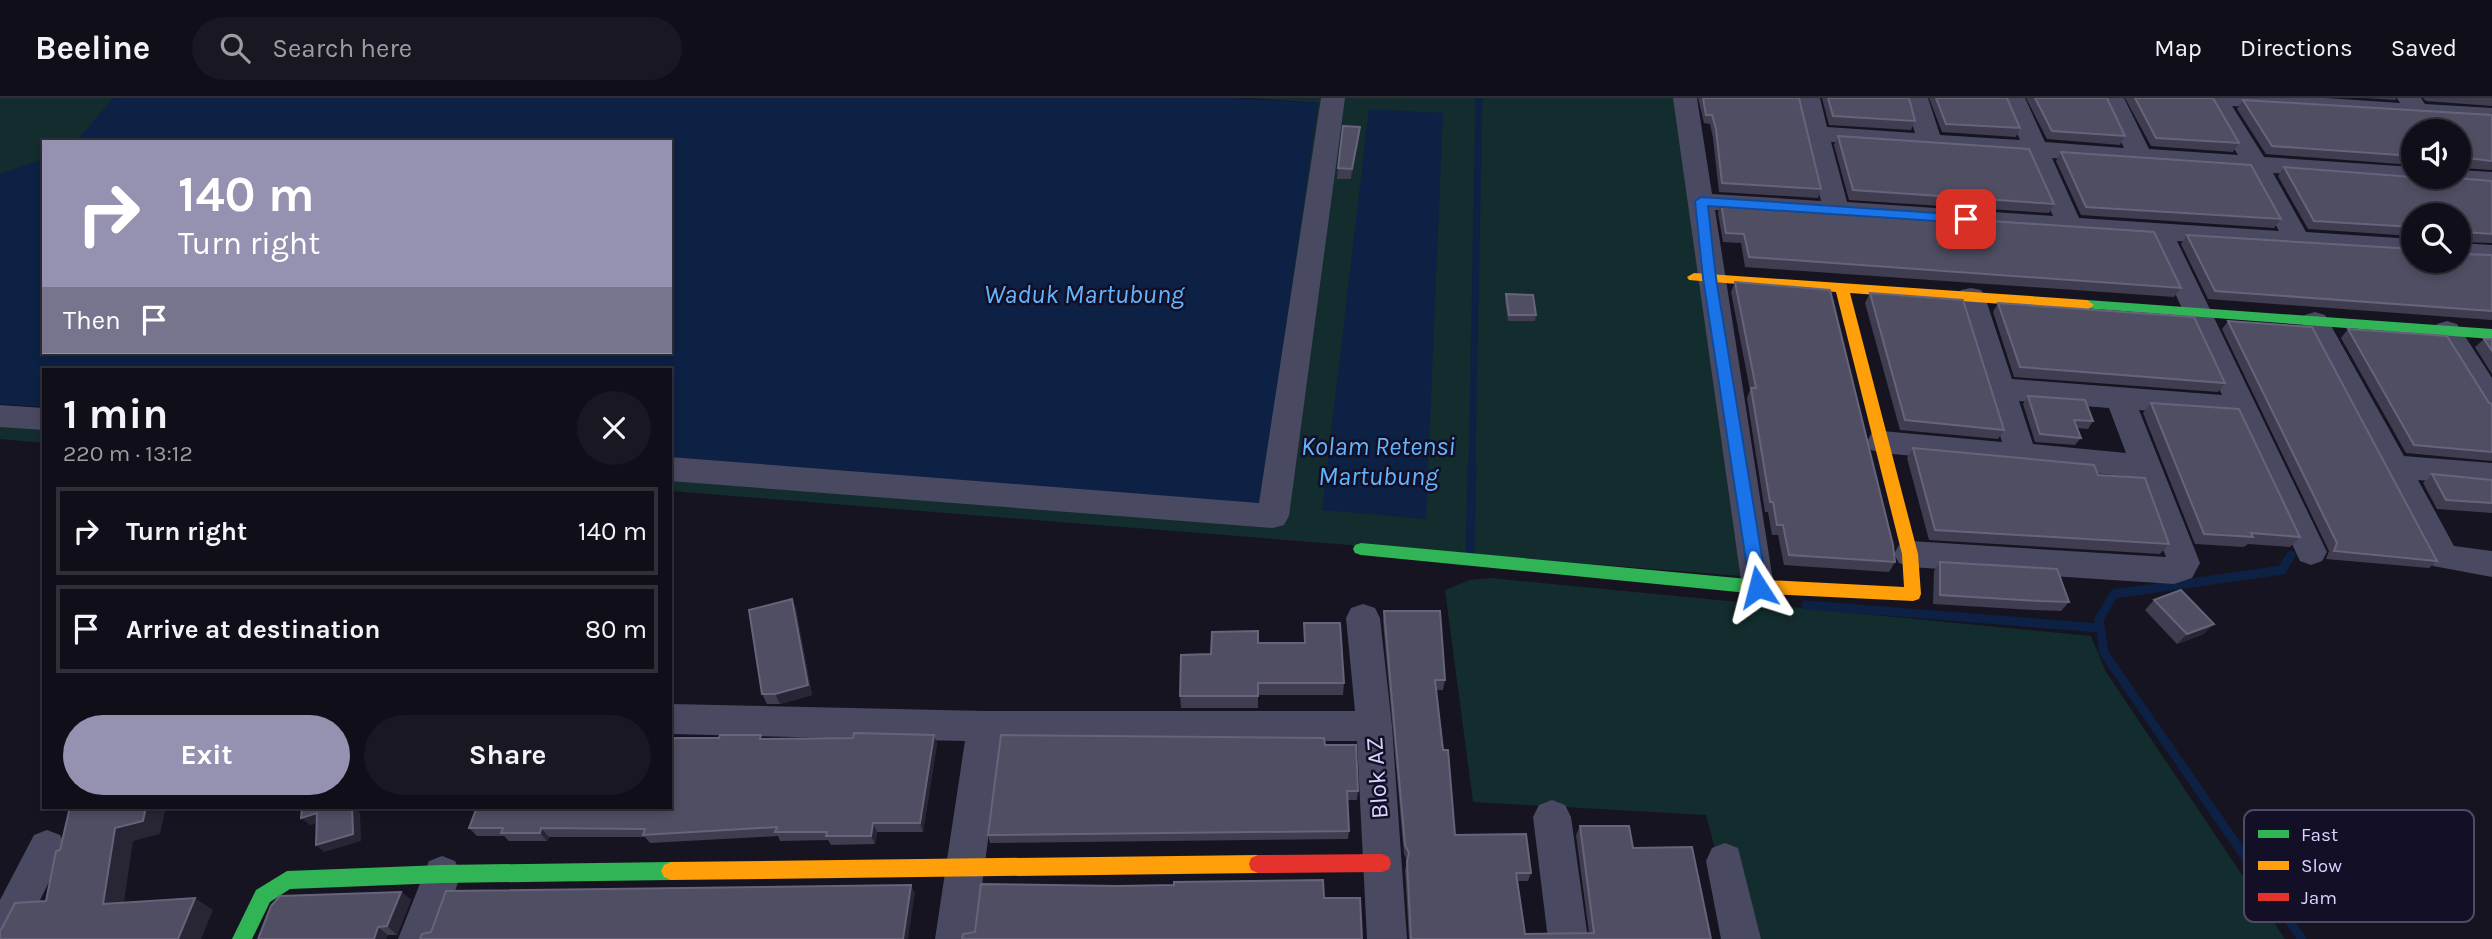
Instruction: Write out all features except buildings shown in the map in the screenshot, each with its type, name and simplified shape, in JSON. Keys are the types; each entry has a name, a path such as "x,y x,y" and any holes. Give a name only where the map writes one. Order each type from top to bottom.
{"street":[{"path":"672,469 1273,516 1333,98"},
{"path":"1685,98 1701,201 1704,278 1749,586"},
{"path":"1808,98 1836,210"},
{"path":"1916,98 1930,142"},
{"path":"2013,98 2070,226"},
{"path":"2112,98 2140,156"},
{"path":"2215,98 2414,104 2492,115"},
{"path":"2215,98 2256,164 2297,239"},
{"path":"1817,134 2401,174"},
{"path":"2471,179 2492,180"},
{"path":"1701,201 2401,247"},
{"path":"2160,232 2311,552"},
{"path":"2471,253 2492,254"},
{"path":"1704,278 2492,334"},
{"path":"1361,549 1749,586 1909,595 1914,591 1910,554 1842,288"},
{"path":"1970,297 2021,455"},
{"path":"2315,322 2444,557 2492,564"},
{"path":"2447,331 2492,402"},
{"path":"2000,389 2242,407"},
{"path":"1910,554 2174,571 2181,569 2184,563 2120,398"},
{"path":"0,416 42,419"},
{"path":"1882,442 2145,466"},
{"path":"2395,467 2492,475"},
{"name":"Blok AZ","path":"1363,618 1374,726 1387,939"},
{"path":"672,719 985,726 1374,726"},
{"path":"955,939 963,867 985,726"},
{"path":"1552,817 1568,939"},
{"path":"1,939 47,847"},
{"path":"1725,861 1741,939"},
{"path":"242,939 262,893 272,885 287,880 442,874 1382,863"},
{"path":"418,939 442,874"}],"green space":[{"path":"0,98 113,98 81,139 42,140 42,160 0,174"},
{"path":"1249,98 1690,98 1753,577 672,491 672,460 1259,506 1318,103"},
{"path":"0,407 42,410 42,443 0,439"},
{"path":"1491,578 2091,636 2106,672 2244,878 2244,922 2274,922 2285,939 1739,939 1706,815 1473,802 1445,590 1469,580"}],"water":[{"name":"Waduk Martubung","path":"113,98 1235,98 1318,103 1260,506 672,457 672,368 42,368 42,407 0,404 0,174 42,160 42,354 672,354 672,140 78,140"},
{"name":"Kolam Retensi Martubung","path":"1369,109 1443,113 1426,519 1322,510"}],"waterway":[{"path":"1472,466 1479,98"},
{"path":"1470,553 1472,464"},
{"path":"2244,855 2104,653 2099,619 2114,594 2282,570 2291,555"},
{"path":"1806,605 2100,628"},
{"path":"2290,922 2302,939"}],"traffic: fast":[{"path":"2087,305 2492,334"},
{"path":"1361,549 1748,586"},
{"path":"242,939 263,896 287,880 442,874 671,871"}],"traffic: slow":[{"path":"1694,277 2087,305"},
{"path":"1748,586 1913,594 1910,554 1842,288"},
{"path":"671,871 1258,864"}],"traffic: jam":[{"path":"1258,864 1382,863"}],"route":[{"path":"1758,587 1710,278 1701,201 1966,219"}]}
